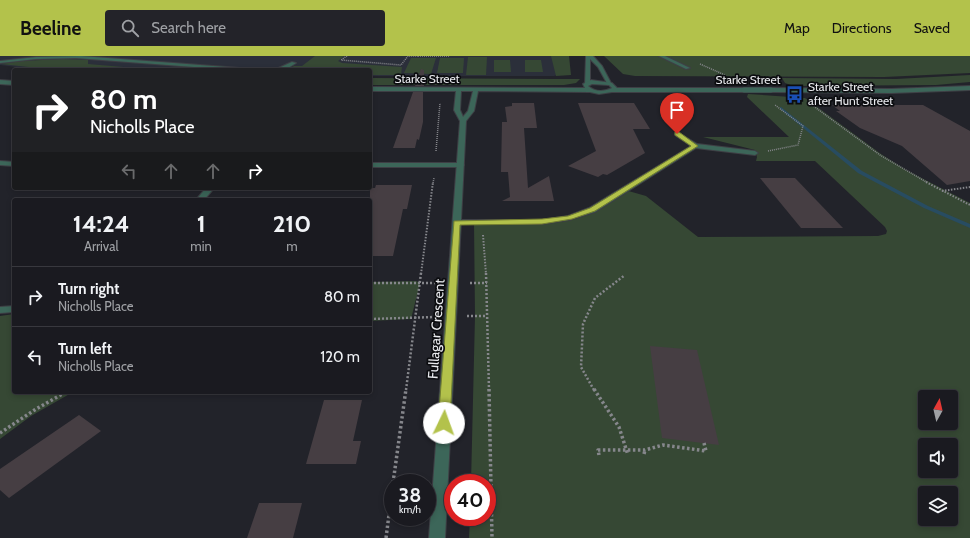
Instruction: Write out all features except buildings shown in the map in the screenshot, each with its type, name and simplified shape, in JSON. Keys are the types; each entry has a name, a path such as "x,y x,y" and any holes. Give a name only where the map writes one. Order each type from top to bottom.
{"street":[{"path":"589,56 586,84 590,90"},
{"path":"589,56 600,66 611,86"},
{"path":"661,56 688,68"},
{"path":"0,62 36,58 76,57 226,68"},
{"path":"285,68 294,63"},
{"path":"0,82 12,83"},
{"name":"Starke Street","path":"556,89 597,82 611,86 671,90 891,91 970,88"},
{"name":"Starke Street","path":"372,89 556,89 590,90 601,92 611,86"},
{"name":"Fullagar Crescent","path":"459,89 457,110 463,121"},
{"name":"Fullagar Crescent","path":"437,538 463,121 470,111 476,89"},
{"path":"677,134 695,146 755,153"},
{"path":"457,222 528,222 569,218 592,210 695,146"},
{"path":"0,163 12,164"},
{"path":"372,165 460,165"},
{"path":"202,198 208,190"},
{"path":"0,310 12,309"}],"path":[{"path":"347,56 341,60 401,65 408,56 450,56"},
{"path":"439,99 436,145 440,147"},
{"path":"807,101 880,155 942,191 970,205"},
{"path":"755,153 798,145 803,126 781,108 773,104 779,103"},
{"path":"394,474 435,172"},
{"path":"942,191 970,187"},
{"path":"482,233 487,283 492,538"},
{"path":"625,274 596,298 583,324 581,367 619,427 627,452"},
{"path":"372,283 420,283"},
{"path":"372,319 416,318"},
{"path":"0,433 36,409 62,394"},
{"path":"599,455 598,450 645,452 662,445 706,451 704,443"},
{"path":"386,538 388,526"}],"shaded area":[{"path":"0,56 565,56 563,73 554,76 372,76 372,68 25,68 0,65"}],"green space":[{"path":"315,56 344,56 338,61 342,63 402,67 401,75 372,75 372,68 290,68 294,66 302,66"},
{"path":"551,56 569,56 571,75 556,76"},
{"path":"604,56 970,56 970,73 884,77 635,76 623,74"},
{"path":"468,57 487,57 486,75 466,75"},
{"path":"411,58 436,58 431,74 404,73"},
{"path":"440,58 464,58 463,73 437,73"},
{"path":"63,59 88,60 88,64 135,68 38,68 1,64 21,61"},
{"path":"494,60 510,60 511,72 494,72"},
{"path":"525,60 541,60 543,72 525,72"},
{"path":"970,75 970,82 936,85 794,86 785,83 782,78 896,79"},
{"path":"372,78 580,79 576,83 564,85 372,85"},
{"path":"748,94 805,98 881,154 906,170 970,203 970,538 469,538 470,526 496,526 496,474 471,474 475,316 474,222 535,222 566,218 593,209 625,190 646,196 698,237 878,236 886,234 887,231 885,227 815,161 756,161 757,157 755,150 703,137 789,137 747,97"},
{"path":"416,281 420,283 411,319 372,321 372,282"},
{"path":"12,314 12,394 70,394 31,416 0,439 0,316"}],"waterway":[{"path":"781,108 860,172 926,207 970,226"}],"place":[{"name":"Starke Street after Hunt Street","path":"795,94"}],"route":[{"path":"444,423 457,222 542,222 569,218 592,210 695,146 677,134"}]}
